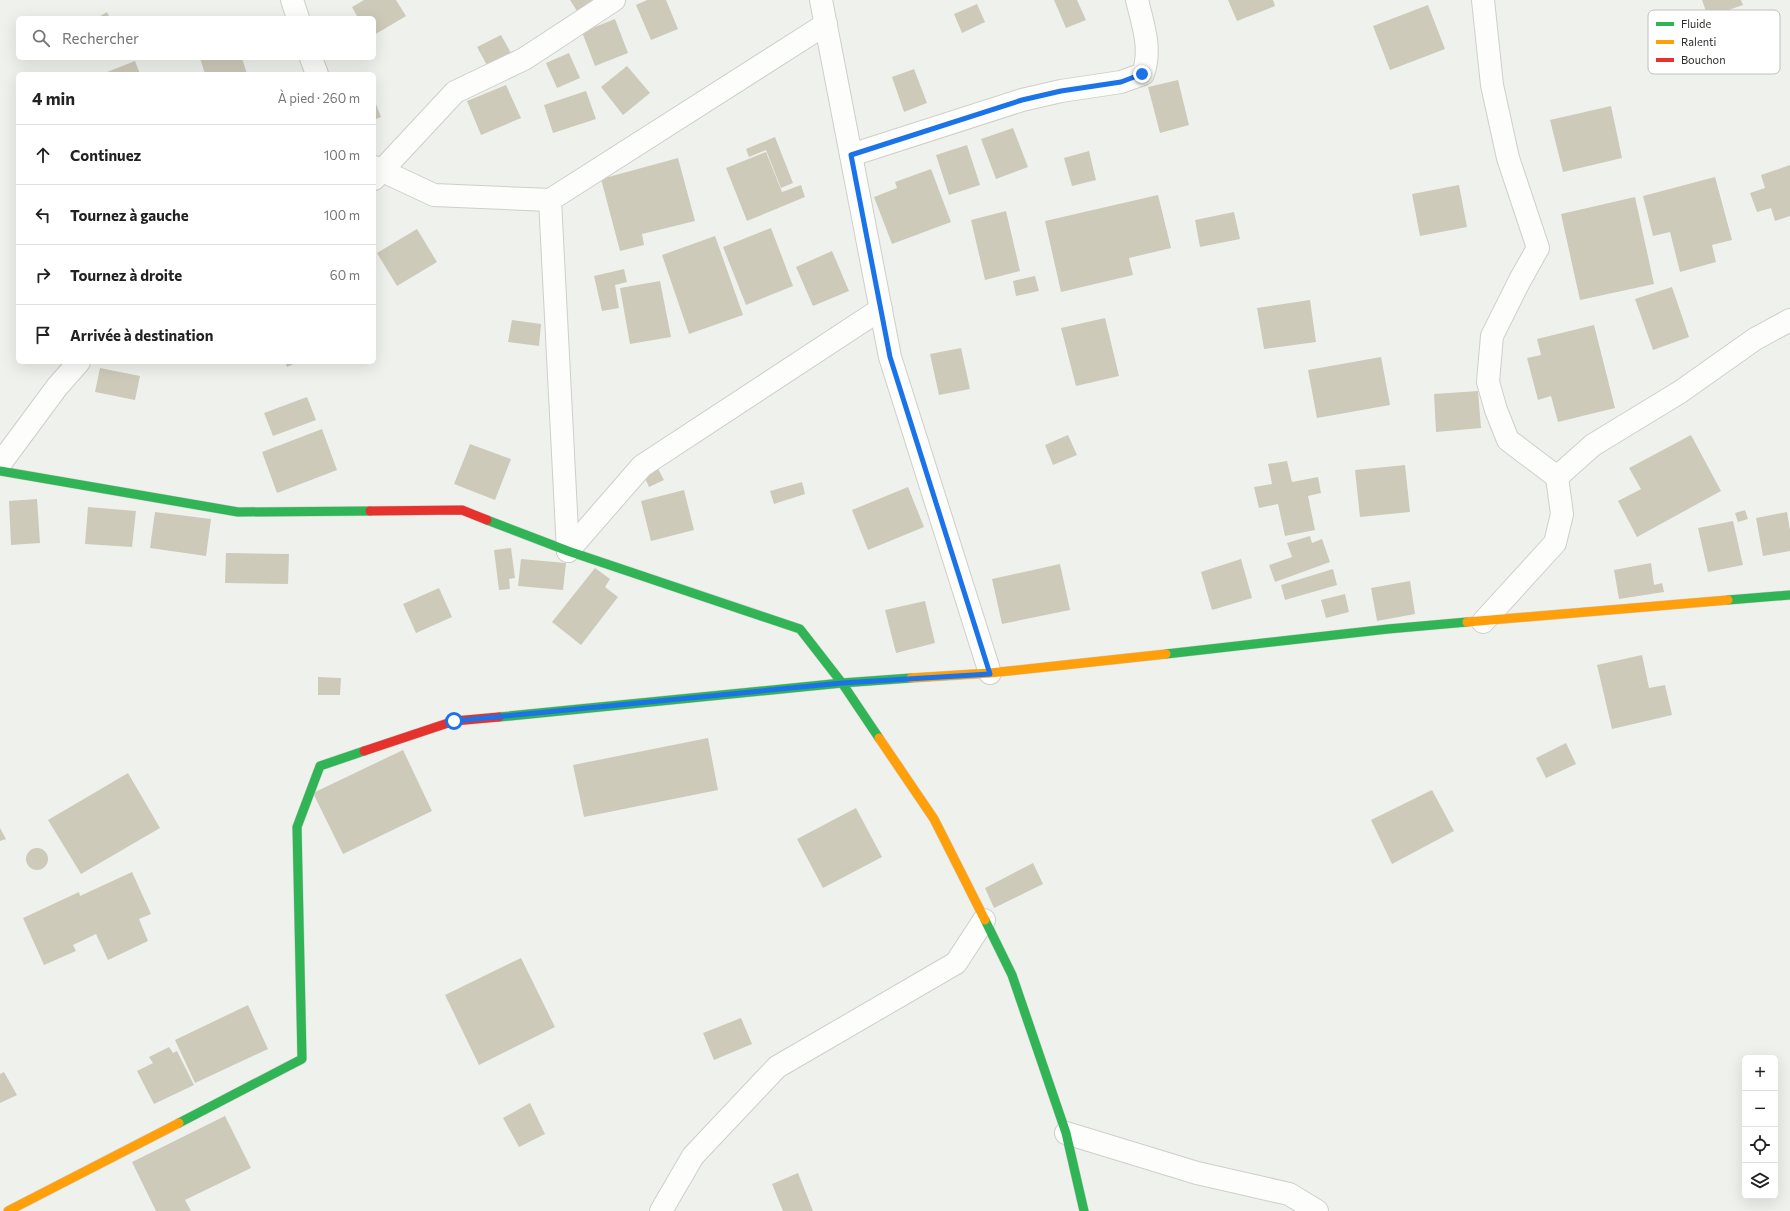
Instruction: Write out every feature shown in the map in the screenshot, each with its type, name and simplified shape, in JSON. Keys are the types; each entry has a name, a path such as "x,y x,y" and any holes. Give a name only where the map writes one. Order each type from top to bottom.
{"street":[{"path":"292,0 297,16"},
{"path":"614,0 524,59 455,92 376,172 434,195 550,200 826,24"},
{"path":"821,0 890,357 990,674"},
{"path":"851,155 1022,100 1061,91 1121,82 1142,74 1147,62 1147,44 1137,0"},
{"path":"1483,0 1492,85 1508,158 1538,248 1492,336 1488,382 1496,410 1508,440 1557,477 1562,514 1555,542 1484,622"},
{"path":"312,60 316,72"},
{"path":"550,200 568,551"},
{"path":"568,551 642,466 881,309"},
{"path":"1557,477 1593,445 1680,392 1755,339 1790,320"},
{"path":"0,464 57,387 77,364"},
{"path":"0,471 238,512 462,510 568,551 800,629 842,683 934,819 1012,976 1066,1133 1084,1211"},
{"path":"8,1211 302,1059 298,827 320,766 454,721 842,683 990,674 1380,630 1790,595"},
{"path":"661,1211 693,1156 777,1067 956,963 984,920"},
{"path":"1066,1133 1197,1173 1289,1194 1317,1211"}],"building":[{"path":"364,0 396,0 406,16 376,34 376,16 357,16 352,7"},
{"path":"570,0 594,0 577,11"},
{"path":"647,0 666,0 678,29 651,40 636,5"},
{"path":"1054,0 1077,0 1086,20 1066,28"},
{"path":"1228,0 1273,0 1275,6 1237,21"},
{"path":"1702,0 1741,0 1743,5 1728,10 1706,10"},
{"path":"977,4 985,22 962,33 954,14"},
{"path":"1428,5 1445,49 1390,70 1373,26"},
{"path":"107,12 109,16 100,16"},
{"path":"615,19 628,53 595,66 582,32"},
{"path":"501,35 512,55 488,67 477,47"},
{"path":"569,53 580,78 557,88 546,63"},
{"path":"201,60 243,60 246,72 204,72"},
{"path":"135,61 139,72 107,72"},
{"path":"627,66 650,93 623,115 601,87"},
{"path":"914,69 927,103 904,112 892,77"},
{"path":"1178,80 1189,125 1160,133 1148,87"},
{"path":"506,85 521,118 481,135 467,101"},
{"path":"586,91 596,119 553,133 544,105"},
{"path":"376,104 381,117 376,119"},
{"path":"1611,106 1622,158 1563,172 1550,120"},
{"path":"1013,128 1028,167 996,179 981,139"},
{"path":"775,137 793,183 781,188 766,150 749,157 746,149"},
{"path":"967,145 980,185 949,195 936,155"},
{"path":"1089,151 1096,180 1072,186 1064,158"},
{"path":"766,152 782,192 801,185 805,197 747,221 726,168"},
{"path":"678,158 695,221 642,234 644,245 620,251 601,179"},
{"path":"1790,165 1790,216 1775,221 1771,208 1757,212 1750,193 1765,188 1761,175"},
{"path":"931,169 951,222 892,244 874,197 897,188 895,182"},
{"path":"1715,177 1732,240 1712,245 1716,262 1680,272 1670,232 1653,236 1643,196"},
{"path":"1459,185 1467,227 1420,236 1412,194"},
{"path":"1158,195 1171,248 1129,258 1133,275 1061,292 1045,221"},
{"path":"1635,197 1654,284 1580,300 1561,214"},
{"path":"1006,211 1020,271 985,280 971,220"},
{"path":"1234,212 1240,239 1200,247 1195,220"},
{"path":"771,228 793,286 746,305 723,247"},
{"path":"417,229 437,262 397,286 377,253"},
{"path":"715,236 743,315 689,334 662,255"},
{"path":"832,251 849,291 813,306 796,267"},
{"path":"624,269 627,282 615,285 619,308 602,311 594,276"},
{"path":"1035,276 1039,291 1016,296 1013,281"},
{"path":"660,281 671,337 630,344 620,288"},
{"path":"1672,287 1689,337 1653,350 1635,299"},
{"path":"1310,300 1316,342 1264,349 1257,308"},
{"path":"1105,318 1119,376 1076,386 1061,328"},
{"path":"512,320 541,324 539,346 508,342"},
{"path":"1594,325 1615,408 1558,422 1551,396 1538,400 1527,358 1541,355 1537,339"},
{"path":"961,348 970,389 939,395 930,354"},
{"path":"1381,357 1390,405 1317,418 1308,370"},
{"path":"286,364 294,364 287,367"},
{"path":"100,368 140,376 135,400 95,392"},
{"path":"1478,391 1481,428 1436,432 1434,394"},
{"path":"307,397 316,420 273,436 264,413"},
{"path":"322,429 337,470 277,493 262,452"},
{"path":"1068,435 1077,455 1053,465 1045,445"},
{"path":"1691,435 1721,491 1637,537 1618,501 1641,489 1629,468"},
{"path":"470,444 511,459 495,500 454,484"},
{"path":"1287,461 1292,482 1318,477 1321,493 1308,496 1315,530 1285,536 1278,504 1259,508 1254,487 1272,484 1268,464"},
{"path":"656,465 664,480 649,487 642,472"},
{"path":"1405,465 1410,512 1360,517 1355,470"},
{"path":"802,482 805,494 774,504 770,491"},
{"path":"908,487 924,527 868,550 852,510"},
{"path":"684,490 694,530 651,541 641,501"},
{"path":"37,499 40,543 11,545 9,501"},
{"path":"88,507 136,511 132,547 85,544"},
{"path":"1745,510 1748,519 1738,522 1735,513"},
{"path":"155,512 211,519 206,556 150,548"},
{"path":"1787,512 1790,530 1790,551 1763,556 1756,518"},
{"path":"1733,521 1743,565 1708,572 1698,528"},
{"path":"1310,536 1312,543 1322,539 1330,562 1275,582 1269,565 1292,557 1287,543"},
{"path":"511,548 515,578 509,579 510,589 499,590 494,550"},
{"path":"226,553 289,554 288,584 225,583"},
{"path":"521,559 566,563 563,590 518,586"},
{"path":"1241,559 1252,598 1212,610 1201,572"},
{"path":"1651,563 1654,585 1662,583 1664,592 1619,599 1614,570"},
{"path":"1060,564 1070,610 1002,624 992,579"},
{"path":"595,568 610,579 605,587 618,597 581,645 552,622"},
{"path":"1333,569 1337,585 1285,600 1281,585"},
{"path":"1410,581 1415,614 1377,621 1371,588"},
{"path":"439,588 452,617 416,633 403,604"},
{"path":"1345,594 1349,612 1326,618 1321,600"},
{"path":"925,601 935,643 896,653 885,610"},
{"path":"1642,655 1649,688 1665,685 1672,715 1612,729 1597,665"},
{"path":"318,677 341,678 340,695 318,695"},
{"path":"708,738 718,790 584,817 573,765"},
{"path":"1566,743 1576,764 1546,778 1536,758"},
{"path":"403,750 432,811 343,854 313,793"},
{"path":"128,773 160,828 81,874 48,820"},
{"path":"1432,790 1454,831 1392,864 1371,820"},
{"path":"856,808 882,857 823,888 797,839"},
{"path":"0,828 6,839 0,841"},
{"path":"37,848 45,851 48,859 45,867 37,870 29,867 26,859 29,851"},
{"path":"1033,863 1043,884 994,908 985,888"},
{"path":"132,872 151,914 139,919 148,941 108,960 96,934 73,945 76,951 44,965 23,918 79,892 80,896"},
{"path":"521,958 555,1027 479,1065 445,995"},
{"path":"248,1005 268,1049 195,1083 175,1040"},
{"path":"741,1018 752,1044 714,1060 703,1033"},
{"path":"169,1047 173,1053 177,1051 194,1085 154,1104 137,1071 153,1063 149,1057"},
{"path":"4,1072 17,1095 0,1103 0,1074"},
{"path":"530,1103 545,1134 519,1147 503,1118"},
{"path":"225,1116 251,1168 185,1200 191,1211 156,1211 132,1162"},
{"path":"798,1173 813,1211 783,1211 772,1184"}],"traffic: fast":[{"path":"0,471 238,512 370,511"},
{"path":"487,520 568,551 800,629 842,683 879,738"},
{"path":"1728,600 1790,595"},
{"path":"1166,654 1388,629 1467,622"},
{"path":"499,717 842,683 911,678"},
{"path":"179,1123 302,1059 297,827 320,766 364,751"},
{"path":"985,920 1012,975 1066,1133 1084,1211"}],"traffic: slow":[{"path":"1467,622 1728,600"},
{"path":"911,678 990,673 1166,654"},
{"path":"879,738 934,819 985,920"},
{"path":"8,1211 179,1123"}],"traffic: jam":[{"path":"370,511 462,510 487,520"},
{"path":"364,751 454,721 499,717"}],"route":[{"path":"454,721 842,683 990,674 890,357 851,155 1022,100 1061,91 1121,82 1142,74"}]}
